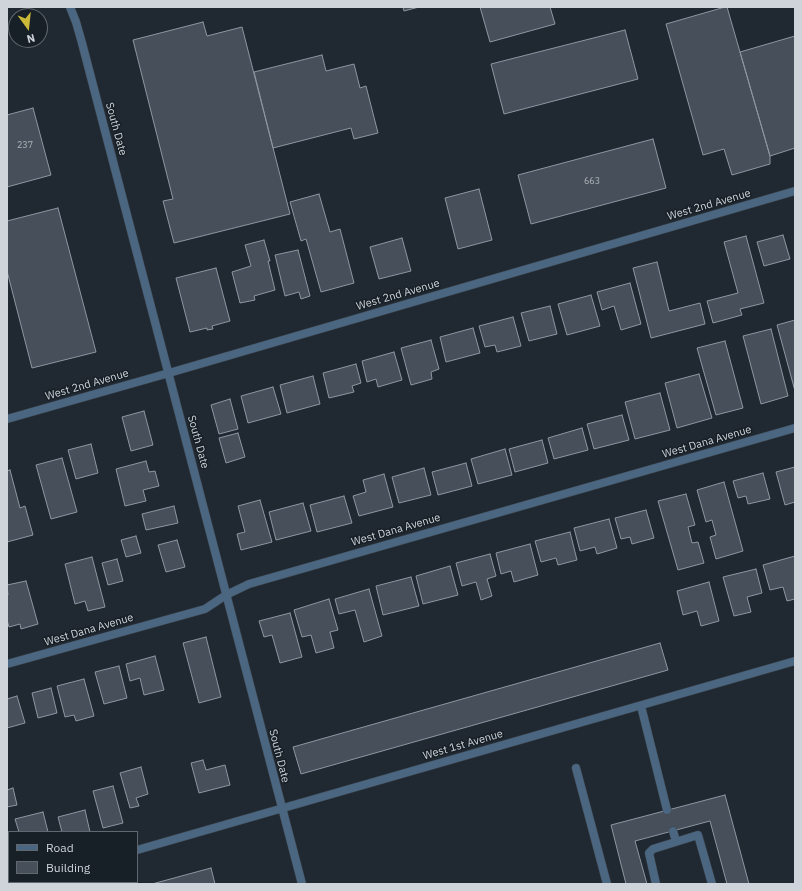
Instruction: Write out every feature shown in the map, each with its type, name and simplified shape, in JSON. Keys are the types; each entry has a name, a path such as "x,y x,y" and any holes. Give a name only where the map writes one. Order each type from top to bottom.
{"street":[{"name":"South Date","path":"70,7 76,22 169,373 302,884"},
{"name":"West 2nd Avenue","path":"7,419 795,191"},
{"name":"West Dana Avenue","path":"7,664 205,609 226,595 249,584 795,428"},
{"name":"West 1st Avenue","path":"138,850 795,661"},
{"path":"641,706 667,810"},
{"path":"576,768 607,884"},
{"path":"673,831 676,841"},
{"path":"656,884 648,853 652,849 698,835 712,884"}],"building":[{"path":"403,7 419,7 404,11"},
{"path":"480,7 550,7 555,24 490,42"},
{"path":"727,7 770,156 770,164 732,175 724,149 703,155 666,24"},
{"path":"203,22 207,36 242,27 290,214 174,243 163,201 173,199 133,40"},
{"path":"625,30 638,79 504,114 491,64"},
{"path":"795,36 795,148 770,156 740,52"},
{"path":"322,55 326,71 354,64 360,88 366,86 378,133 354,139 351,128 273,148 254,72"},
{"path":"33,108 51,175 7,187 7,115"},
{"path":"653,139 666,188 531,224 518,175"},
{"path":"479,189 492,240 458,249 445,198"},
{"path":"319,194 330,232 340,229 354,283 321,292 306,239 301,241 290,202"},
{"path":"58,208 96,352 32,368 7,271 7,221"},
{"path":"783,235 790,259 764,266 757,242"},
{"path":"746,236 764,303 740,309 742,315 713,323 707,301 738,293 724,242"},
{"path":"402,238 411,271 379,279 370,247"},
{"path":"264,240 270,261 268,261 275,290 254,296 255,300 240,303 232,272 251,266 245,245"},
{"path":"298,250 310,296 301,299 299,292 285,296 275,255"},
{"path":"657,262 669,311 700,303 705,324 651,338 633,268"},
{"path":"216,268 230,321 212,326 213,329 207,330 207,328 190,332 176,278"},
{"path":"630,283 641,324 621,330 614,306 602,310 597,292"},
{"path":"591,295 600,326 567,335 558,304"},
{"path":"550,306 557,334 529,341 521,313"},
{"path":"513,317 521,346 497,352 495,345 485,347 479,326"},
{"path":"795,320 795,391 777,325"},
{"path":"473,328 480,353 446,362 440,337"},
{"path":"771,329 788,396 761,404 743,336"},
{"path":"431,340 439,369 431,372 432,379 411,385 401,348"},
{"path":"725,341 743,408 716,415 697,348"},
{"path":"394,352 402,380 378,387 376,379 367,382 362,361"},
{"path":"356,364 361,383 352,386 354,392 329,398 323,373"},
{"path":"699,374 712,418 677,428 665,383"},
{"path":"313,376 320,404 287,413 280,385"},
{"path":"273,387 281,414 248,423 241,396"},
{"path":"660,393 670,430 635,439 625,402"},
{"path":"230,399 238,429 219,434 211,405"},
{"path":"144,411 153,445 131,451 122,417"},
{"path":"622,415 629,440 594,449 587,424"},
{"path":"582,428 588,450 554,459 548,438"},
{"path":"238,433 245,457 226,463 219,438"},
{"path":"542,440 548,463 515,472 509,449"},
{"path":"91,444 98,473 76,479 68,450"},
{"path":"505,449 512,475 478,484 471,459"},
{"path":"62,458 77,512 51,519 36,465"},
{"path":"146,461 149,472 155,471 159,486 143,490 146,501 125,506 116,469"},
{"path":"466,463 472,486 438,495 432,472"},
{"path":"795,467 795,502 785,505 776,472"},
{"path":"424,468 431,495 399,503 392,477"},
{"path":"10,470 20,508 25,506 33,535 7,542 7,471"},
{"path":"763,473 770,499 748,504 746,496 738,498 733,481"},
{"path":"384,474 393,507 359,516 353,496 366,492 363,480"},
{"path":"724,482 743,551 716,559 710,537 716,535 712,520 706,522 697,490"},
{"path":"686,494 695,525 688,527 692,543 698,542 704,563 678,570 658,501"},
{"path":"344,496 352,523 317,532 310,505"},
{"path":"260,500 272,542 241,550 237,534 245,532 238,506"},
{"path":"303,503 311,531 276,540 269,512"},
{"path":"174,506 178,523 146,530 142,514"},
{"path":"646,510 654,538 632,544 630,537 621,539 615,518"},
{"path":"609,519 617,548 597,554 595,547 580,551 574,528"},
{"path":"570,532 577,560 558,565 556,558 541,562 535,541"},
{"path":"136,536 141,553 126,557 121,540"},
{"path":"177,540 185,567 166,572 158,545"},
{"path":"530,544 538,575 514,582 511,571 501,574 496,553"},
{"path":"490,554 496,576 487,579 492,596 481,600 476,582 462,586 456,563"},
{"path":"795,556 795,599 787,601 783,587 770,590 763,565"},
{"path":"92,557 105,607 88,611 85,601 75,604 65,564"},
{"path":"117,559 123,581 108,585 102,563"},
{"path":"450,566 458,595 423,604 416,576"},
{"path":"756,569 762,593 747,597 751,612 734,616 723,577"},
{"path":"411,577 419,606 383,615 376,586"},
{"path":"26,581 38,624 21,629 20,624 9,627 7,620 7,585"},
{"path":"709,582 719,621 701,626 697,611 683,615 677,591"},
{"path":"369,589 382,636 364,642 355,610 339,614 335,599"},
{"path":"329,599 338,630 330,632 334,648 316,653 311,635 302,637 294,610"},
{"path":"290,613 302,657 280,663 272,635 264,637 259,621"},
{"path":"206,637 221,697 199,703 183,643"},
{"path":"660,643 668,670 301,774 293,747"},
{"path":"155,656 164,690 144,695 140,678 130,681 126,664"},
{"path":"119,666 127,698 104,704 95,672"},
{"path":"84,679 94,716 76,721 74,715 65,717 57,686"},
{"path":"51,688 57,713 38,718 32,693"},
{"path":"17,696 25,723 7,728 7,699"},
{"path":"203,760 206,770 225,765 230,785 199,793 191,763"},
{"path":"141,767 148,794 136,798 139,806 130,808 120,773"},
{"path":"113,786 123,823 103,828 93,791"},
{"path":"13,788 17,805 7,807 7,790"},
{"path":"725,795 749,884 727,884 710,821 635,841 647,884 626,884 611,825"},
{"path":"85,810 90,831 62,831 58,817"},
{"path":"43,812 48,831 19,831 15,819"},
{"path":"211,868 215,884 152,884"}]}
